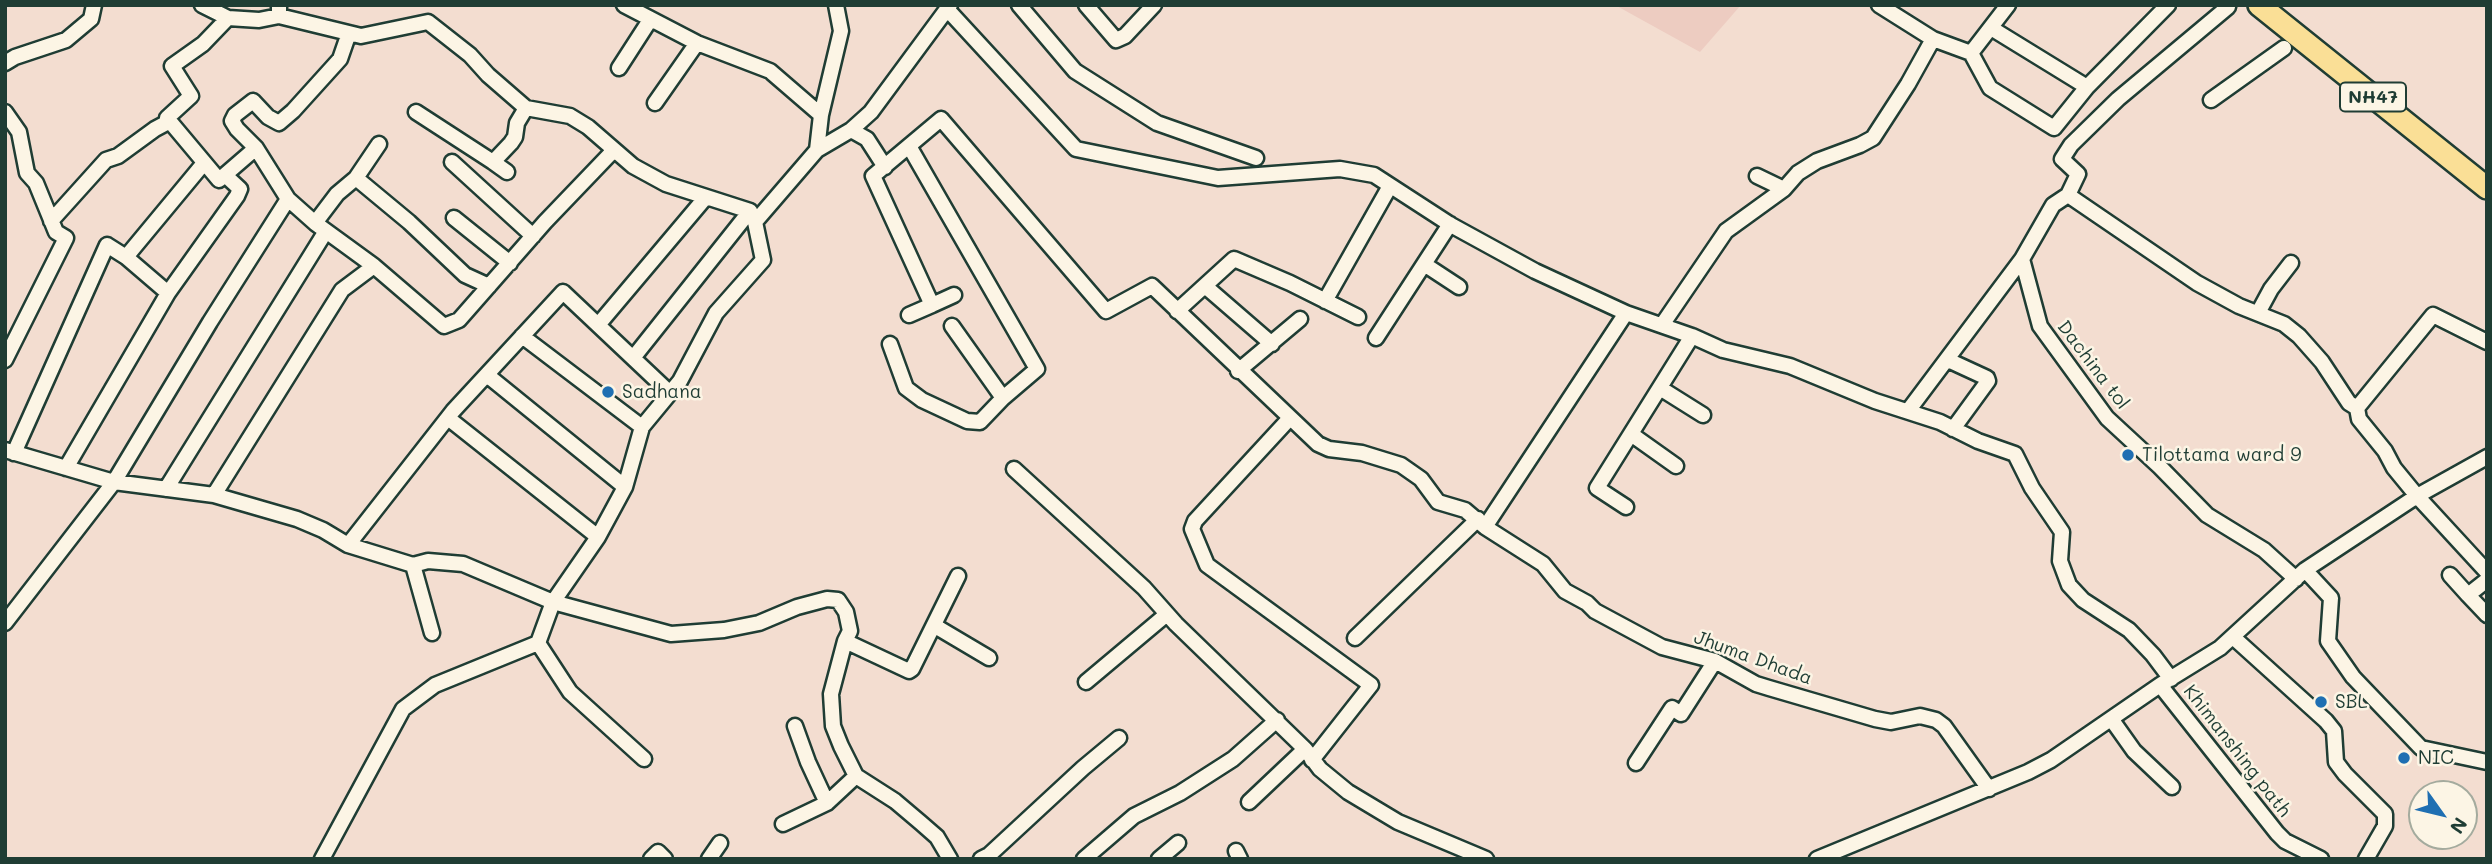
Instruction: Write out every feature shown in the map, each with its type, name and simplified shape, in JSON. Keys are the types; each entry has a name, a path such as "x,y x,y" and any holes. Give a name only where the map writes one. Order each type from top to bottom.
{"highway":[{"name":"NH47","path":"2259,5 2487,188"},
{"name":"NH47","path":"2282,5 2487,170"}],"street":[{"path":"5,63 66,40 91,19 94,5"},
{"path":"202,5 228,18 259,20 279,11 361,36 428,22 470,55 488,75 526,108 570,116 589,127 633,166 666,184 752,216"},
{"path":"624,5 697,43 770,71 821,115"},
{"path":"817,150 821,115 841,31 836,5"},
{"path":"1019,5 1075,71 1157,123 1256,158"},
{"path":"1086,5 1116,40 1125,36 1154,5"},
{"path":"1879,5 1933,39 1971,53 1990,88 2054,128 2087,88 2168,5"},
{"path":"1971,53 2008,5"},
{"path":"633,358 752,216 817,150 851,130 871,112 948,7"},
{"name":"Khimanshing path","path":"948,7 1076,149 1218,178 1340,169 1374,175 1450,224 1535,271 1626,313 1723,350 1790,366 2015,454 2032,488 2063,532 2060,561 2069,584 2083,600 2129,630 2153,655 2166,682 2277,833 2286,841 2321,859"},
{"path":"1908,411 2022,259 2053,205 2068,195 2078,174 2062,159 2071,145 2118,99 2228,7"},
{"path":"228,18 203,44 172,65 191,96 167,118 219,180 256,148"},
{"path":"619,68 650,20"},
{"path":"1991,28 2087,88"},
{"path":"349,33 340,59 279,124 253,101 235,115 232,121 256,148 288,199 320,227 374,266 444,326 459,320 614,150"},
{"path":"1662,326 1726,231 1784,189 1798,173 1817,160 1873,138 1933,39"},
{"path":"655,103 697,43"},
{"path":"2211,100 2284,48"},
{"path":"492,162 511,143 517,123 526,108"},
{"path":"5,112 19,132 27,173 36,183 56,232 66,238 5,360"},
{"path":"416,112 507,172"},
{"name":"Jhuma Dhada","path":"909,146 942,120 1106,311 1152,286 1238,371 1318,444 1329,449 1362,453 1401,465 1421,480 1438,502 1465,510 1543,564 1565,590 1595,611 1662,646 1715,661 1756,684 1875,719 1891,722 1920,716 1936,720 1944,726 1989,789"},
{"path":"51,221 106,160 118,156 170,121"},
{"path":"851,130 867,139 885,167"},
{"path":"166,489 337,194 356,178 379,144"},
{"path":"890,344 906,388 922,400 967,421 980,422 1037,369 909,146 873,176 932,305"},
{"path":"452,162 533,236"},
{"path":"126,257 204,163"},
{"path":"65,468 168,293 237,196 240,189 225,175"},
{"path":"1757,176 1784,189"},
{"path":"356,178 409,222 465,275 489,286"},
{"path":"1325,301 1390,186"},
{"path":"2068,195 2197,283 2239,306 2284,324 2299,336 2322,362 2349,403 2357,408 2359,419 2385,450 2394,468 2487,572"},
{"path":"598,326 706,197"},
{"path":"5,623 114,482 288,199"},
{"path":"322,859 403,709 435,685 538,643 553,602 598,537 625,487 642,427 680,381 716,313 763,260 752,216"},
{"path":"454,218 510,263"},
{"path":"1376,338 1450,224"},
{"path":"168,293 126,257 107,245 10,451 114,482 215,495 297,519 348,545 413,565 428,561 463,564 553,602 671,634 724,630 758,623 797,607 827,599 838,600 846,612 850,631 831,694 833,726 856,776 895,801 937,837 950,859"},
{"path":"1177,311 1234,259 1358,317"},
{"name":"Dachina tol","path":"2022,259 2040,326 2107,418 2207,515 2301,574 2331,598 2329,640 2353,677 2421,748 2487,762"},
{"path":"2258,313 2271,289 2291,263"},
{"path":"1424,264 1459,287"},
{"path":"215,495 342,290 374,266"},
{"path":"1205,286 1272,344"},
{"path":"348,545 448,418 563,292 670,393"},
{"path":"909,315 954,295"},
{"path":"1355,638 1482,523 1626,313"},
{"path":"2357,408 2433,315 2487,342"},
{"path":"1238,371 1300,319"},
{"path":"952,326 1003,398"},
{"path":"522,336 642,427"},
{"path":"1626,507 1597,488 1692,336"},
{"path":"1948,360 1987,378 1988,381 1953,429"},
{"path":"487,375 625,487"},
{"path":"1660,388 1703,415"},
{"path":"448,418 598,537"},
{"path":"1250,803 1309,754 1371,685 1207,565 1192,528 1195,521 1290,418"},
{"path":"1631,434 1676,466"},
{"path":"1816,859 1989,789 2051,760 2233,637 2301,574 2417,496 2487,457"},
{"path":"1014,470 1144,588 1167,614 1348,792 1378,811 1486,859"},
{"path":"413,565 432,633"},
{"path":"2450,575 2487,615"},
{"path":"845,641 909,671 915,667 958,576"},
{"path":"2468,595 2487,580"},
{"path":"1086,682 1167,614"},
{"path":"935,626 989,658"},
{"path":"2233,637 2326,721 2334,731 2336,762 2385,814 2385,826 2366,859"},
{"path":"538,643 570,692 644,759"},
{"path":"1636,763 1672,708 1681,714 1715,661"},
{"path":"1084,859 1134,816 1180,793 1233,759 1276,720"},
{"path":"2112,720 2134,751 2172,788"},
{"path":"795,726 827,803"},
{"path":"981,859 989,855 1119,738"},
{"path":"783,824 827,803 856,776"},
{"path":"709,859 720,843"},
{"path":"1159,859 1178,843"},
{"path":"651,859 658,852 665,859"}],"shaded area":[{"path":"1615,5 1741,5 1700,52"}],"place":[{"name":"Sadhana","path":"608,392"},
{"name":"Tilottama ward 9","path":"2128,455"},
{"name":"SBL","path":"2321,702"},
{"name":"NIC","path":"2404,758"}]}
